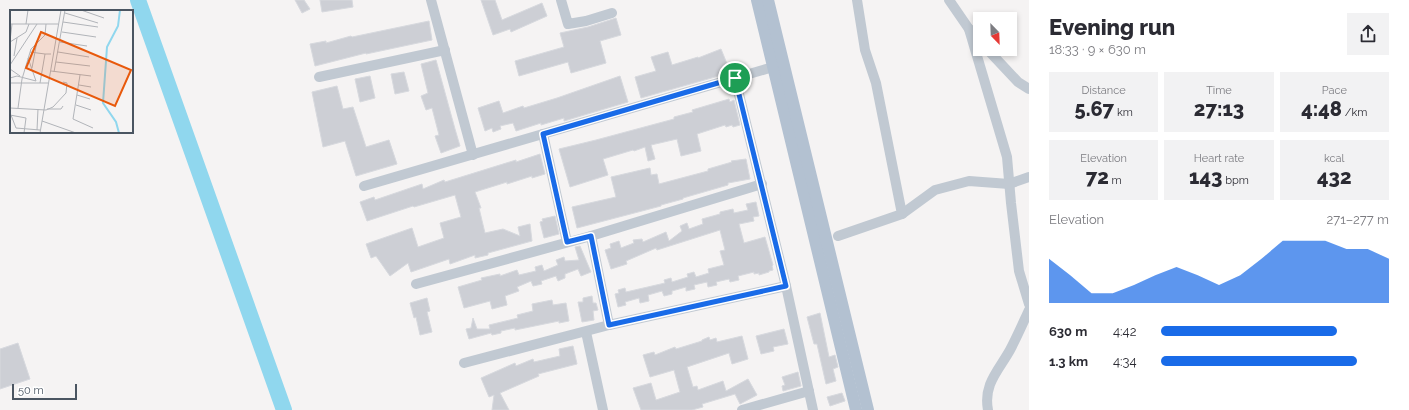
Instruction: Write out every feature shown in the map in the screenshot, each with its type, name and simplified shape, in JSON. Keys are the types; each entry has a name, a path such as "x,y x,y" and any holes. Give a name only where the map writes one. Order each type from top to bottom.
{"main road":[{"path":"757,0 856,410"},
{"path":"768,0 868,410"}],"street":[{"path":"431,0 473,155"},
{"path":"561,0 568,24 586,21 612,13"},
{"path":"857,0 865,50 876,83 902,214"},
{"path":"949,0 973,33"},
{"path":"969,29 1007,157 1019,271 1029,304"},
{"path":"319,77 445,50"},
{"path":"994,56 1018,82 1029,90"},
{"path":"364,186 773,67"},
{"path":"735,78 786,286 813,410"},
{"path":"543,134 567,242"},
{"path":"838,236 902,214 935,190 969,180 1009,184 1029,177"},
{"path":"416,284 591,236 762,184"},
{"path":"591,236 609,325"},
{"path":"464,363 609,325 786,286"},
{"path":"988,410 986,402 991,379 1010,350 1029,310"},
{"path":"586,332 603,410"},
{"path":"742,410 809,391"}],"building":[{"path":"295,0 304,0 310,9 302,13"},
{"path":"320,0 352,0 353,7 322,12"},
{"path":"481,0 495,0 502,20 542,3 547,16 511,32 510,29 493,35"},
{"path":"616,18 621,35 600,41 606,63 571,73 568,62 519,76 515,61 564,47 560,33 588,27"},
{"path":"429,21 432,40 366,53 315,66 310,44 326,41 326,43 351,36"},
{"path":"721,49 730,71 715,77 641,98 635,77 656,71 651,57 668,52 672,65 698,58"},
{"path":"436,60 460,146 441,153 435,136 439,135 432,108 426,110 421,96 428,93 421,64"},
{"path":"404,72 409,91 395,94 391,74"},
{"path":"370,76 375,98 360,102 355,79"},
{"path":"620,76 628,102 564,121 564,118 516,131 513,123 500,126 501,129 493,132 492,128 485,131 478,108 499,101 503,113 523,106 524,108 557,98"},
{"path":"337,86 343,109 353,107 366,147 389,140 397,164 356,176 345,141 323,147 312,92"},
{"path":"729,99 730,102 734,100 740,125 726,127 725,125 697,134 701,151 681,156 677,139 651,145 655,159 648,161 645,147 603,159 608,175 570,187 559,149 674,119 674,117 693,112 692,110"},
{"path":"540,154 545,174 532,178 532,176 507,184 507,182 475,192 481,208 479,208 485,233 503,229 520,236 518,227 530,224 532,241 488,253 488,255 475,258 475,255 450,264 449,259 411,272 408,263 390,276 376,256 371,258 366,244 412,228 418,247 444,238 440,223 461,217 455,195 414,207 413,206 367,221 360,202 374,197 375,200 422,184 423,189 444,180 445,182"},
{"path":"746,159 750,179 728,183 728,185 661,206 577,228 572,207 616,197 611,177 650,168 651,175 657,174 659,184 708,171 708,169 732,162 731,161"},
{"path":"756,202 759,216 753,217 754,221 739,224 744,243 765,237 773,270 759,275 759,273 754,274 754,272 738,276 739,280 730,282 729,279 716,282 717,285 708,287 707,282 694,285 695,289 686,291 686,287 672,291 672,294 664,296 662,291 648,295 649,301 640,303 639,298 625,302 626,305 618,307 615,294 619,293 618,290 625,288 626,292 665,283 664,280 671,278 672,282 688,277 687,274 694,272 696,277 709,273 708,269 724,265 720,251 725,250 720,230 657,250 656,248 626,261 627,264 611,269 605,250 611,248 610,244 619,241 621,248 634,243 633,240 642,239 643,242 666,232 669,241 682,231 680,226 687,223 689,229 703,224 702,219 720,214 720,212 733,209 734,213 748,210 746,204"},
{"path":"555,216 559,234 544,238 540,222 543,221 542,219"},
{"path":"580,246 591,272 581,276 578,269 565,274 565,278 558,281 556,276 541,281 542,284 533,286 531,281 517,287 519,291 505,296 507,305 492,309 490,301 464,308 458,287 482,280 481,278 500,274 500,276 517,270 519,275 536,271 535,267 542,265 544,271 558,265 556,260 564,257 565,261 579,260 575,247"},
{"path":"592,296 593,303 596,303 598,310 593,311 594,320 582,322 578,302 583,302 583,298"},
{"path":"427,298 430,311 427,312 432,332 420,335 416,317 414,318 410,303"},
{"path":"552,300 553,305 566,303 569,321 559,323 559,321 515,330 515,328 501,331 501,333 492,335 491,333 469,339 466,329 471,328 473,318 477,329 490,329 489,325 518,318 517,315 533,311 532,304"},
{"path":"820,313 829,357 835,355 838,367 833,369 836,381 826,384 817,344 814,344 807,317"},
{"path":"784,329 788,344 773,347 774,351 761,354 756,336"},
{"path":"742,336 748,359 732,364 729,353 687,367 693,387 697,386 698,390 723,381 726,391 748,379 757,395 740,404 735,394 702,404 703,407 692,410 641,410 633,388 651,383 656,400 680,392 674,370 650,377 643,355 654,352 655,355 675,347 676,349 702,341 709,337 710,340 716,338 717,342"},
{"path":"18,343 30,379 0,389 0,349"},
{"path":"573,346 577,364 538,374 539,376 500,393 509,410 492,410 494,395 489,397 481,378 515,363 516,366 533,359 534,362 560,356 559,349"},
{"path":"798,372 801,386 783,391 782,386 785,385 782,377"},
{"path":"842,393 845,401 830,406 827,397"}],"waterway":[{"path":"138,0 284,410"}],"route":[{"path":"735,78 786,286 609,325 591,236 567,242 543,134 735,78"}]}
